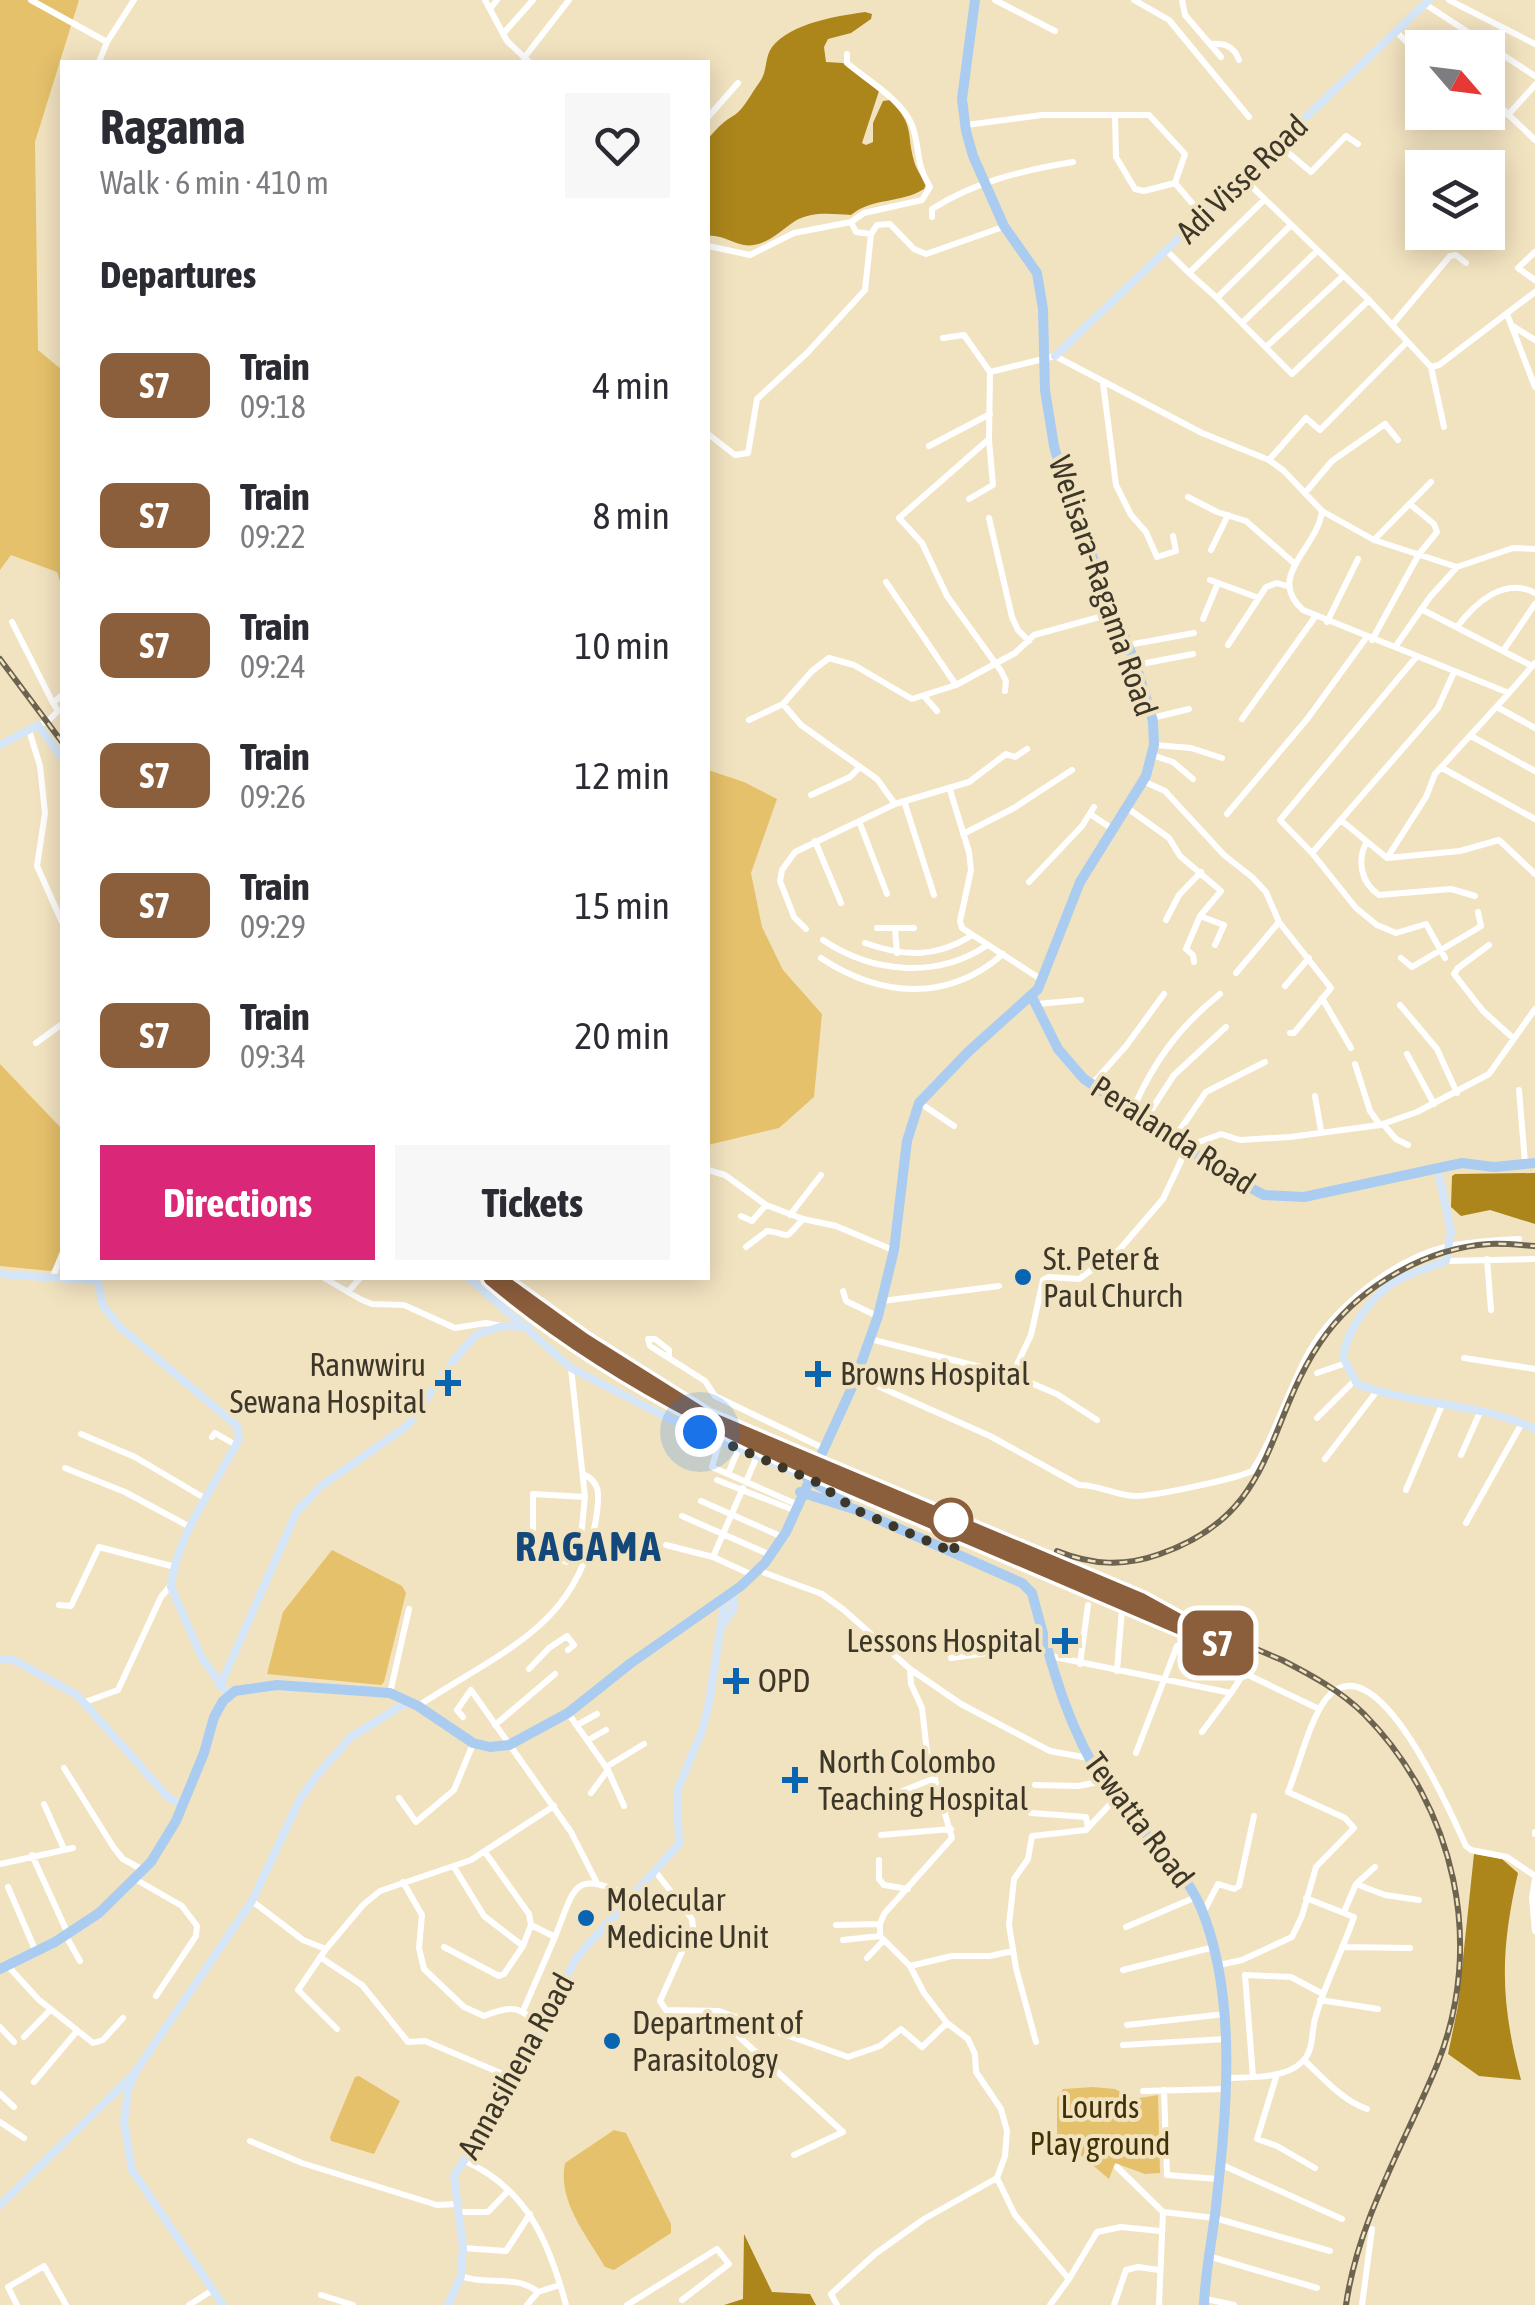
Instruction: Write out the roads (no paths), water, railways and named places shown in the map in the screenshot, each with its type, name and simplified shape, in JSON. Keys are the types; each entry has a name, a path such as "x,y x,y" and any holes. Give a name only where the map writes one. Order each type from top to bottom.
{"main road":[{"name":"Welisara-Ragama Road","path":"869,1343 894,1250 907,1140 919,1103 968,1052 1034,1000 1080,882 1143,781 1152,750 1152,718 1136,665 1060,472 1048,420 1049,358 1037,273 1004,226 984,184 965,125 962,99 975,0"},
{"name":"Peralanda Road","path":"1034,1000 1058,1049 1073,1068 1257,1192 1280,1198 1344,1190 1462,1163 1530,1164"},
{"path":"733,1591 766,1553 811,1479 862,1379 868,1364 869,1343"},
{"path":"811,1479 819,1446 858,1358 869,1343"},
{"path":"4,1967 36,1952 110,1904 144,1870 163,1844 182,1806 214,1716 229,1696 252,1686 277,1685 390,1693 414,1703 473,1743 490,1747 509,1745 568,1713 765,1563 786,1532 869,1343"},
{"name":"Tewatta Road","path":"811,1479 856,1510 1022,1583 1032,1593 1055,1680 1088,1758 1115,1799 1172,1862 1196,1897 1219,1965 1226,2039 1220,2164 1204,2302"},
{"path":"733,1591 765,1573 783,1549 799,1500"},
{"name":"Tewatta Road","path":"799,1500 856,1510"}],"street":[{"path":"31,0 107,42"},
{"path":"99,60 134,0"},
{"path":"486,0 503,34 526,60 569,0"},
{"path":"490,9 497,0"},
{"path":"503,34 533,0"},
{"path":"995,0 1055,31"},
{"path":"1134,0 1168,20 1250,117"},
{"path":"1182,0 1186,15 1221,56"},
{"path":"1448,0 1535,44"},
{"path":"1427,2 1466,30"},
{"name":"Adi Visse Road","path":"1049,358 1427,2"},
{"path":"1395,30 1405,41"},
{"path":"1209,44 1223,44 1236,51 1239,60"},
{"path":"710,246 750,255 794,233 852,222 864,213 922,200 930,187 918,167 911,122 894,102 847,63 847,54"},
{"path":"1505,56 1535,76"},
{"path":"710,115 738,83"},
{"path":"1508,116 1535,85"},
{"path":"1505,113 1535,140"},
{"path":"965,125 1042,116 1150,115 1186,154 1175,183"},
{"path":"1115,116 1116,156 1134,189 1144,191 1175,183"},
{"path":"1279,145 1311,172 1346,136 1358,144"},
{"path":"932,217 932,209 984,184 1044,164 1072,162"},
{"path":"1244,178 1370,300 1430,367 1444,427"},
{"path":"1175,183 1203,216"},
{"path":"1189,273 1264,199"},
{"path":"852,222 856,232 871,234"},
{"path":"710,436 735,456 748,453 757,399 807,353 865,290 871,234 877,225 890,224 914,249 926,254 1004,226"},
{"path":"1216,298 1291,226"},
{"path":"1166,250 1292,374 1370,300"},
{"path":"1242,324 1317,251"},
{"path":"1535,252 1518,268 1535,280"},
{"path":"1392,325 1450,256 1456,254 1466,263"},
{"path":"1266,348 1343,276"},
{"path":"1430,367 1439,365 1535,292"},
{"path":"1507,314 1535,387"},
{"path":"1510,324 1535,340"},
{"path":"943,338 964,334 990,372 989,439 994,485 969,500"},
{"path":"1269,460 1306,418 1320,430 1407,342"},
{"path":"990,372 1049,358 1202,433 1269,460 1322,511 1374,540 1457,567"},
{"path":"1103,383 1116,486 1157,557 1176,552 1173,536"},
{"path":"929,446 991,413"},
{"path":"1305,493 1332,461 1385,424 1398,440"},
{"path":"989,439 899,518 922,543 948,596 996,663 1006,681 1006,691"},
{"path":"1374,540 1432,482"},
{"path":"1188,497 1246,521 1295,564"},
{"path":"1226,814 1369,639 1437,528 1411,505"},
{"path":"1322,511 1314,535 1295,564 1288,586 1291,600 1326,622 1509,693"},
{"path":"1210,550 1228,515"},
{"path":"989,518 1012,617 1028,641"},
{"path":"1395,647 1457,567 1514,548 1535,550"},
{"path":"1326,622 1358,559"},
{"path":"1203,619 1214,581 1259,598"},
{"path":"886,582 956,685"},
{"path":"1228,645 1266,588 1277,583 1288,586"},
{"path":"1457,627 1475,603 1505,589 1535,593"},
{"path":"1502,651 1535,604"},
{"path":"1387,858 1442,768 1534,664 1421,609"},
{"path":"749,720 784,704 828,658 854,665 912,698 956,685 1015,653 1042,632 1115,613"},
{"path":"1242,719 1315,617"},
{"path":"0,745 60,714 12,622"},
{"path":"1128,645 1194,633"},
{"path":"1136,665 1193,654"},
{"path":"1416,656 1280,820 1367,918 1396,933 1426,924 1445,958"},
{"path":"1312,853 1438,708 1454,672"},
{"path":"924,696 936,711"},
{"path":"53,703 60,697"},
{"path":"784,704 801,725 877,779 899,802 934,896"},
{"path":"1497,707 1535,728"},
{"path":"1152,718 1189,709"},
{"path":"33,728 60,756"},
{"path":"33,728 45,813 38,866 60,917"},
{"path":"1471,736 1535,771"},
{"path":"1152,750 1190,748 1222,758"},
{"path":"806,929 794,917 780,881 782,870 795,852 899,802 950,790 981,774 1006,754 1015,757 1027,749"},
{"path":"1152,750 1193,779"},
{"path":"811,794 850,777 860,767"},
{"path":"1442,768 1535,818"},
{"path":"963,834 1014,808 1072,770"},
{"path":"1143,781 1166,791 1224,855 1266,892 1278,922 1330,988 1290,1033"},
{"path":"950,790 971,870 960,920 962,928 1042,980"},
{"path":"1126,807 1169,838 1180,856 1220,889 1200,916 1186,946 1194,955 1194,962"},
{"path":"1029,882 1082,826 1092,810 1111,828"},
{"path":"859,821 887,894"},
{"path":"1342,821 1387,858 1397,860 1460,850 1499,840 1535,874"},
{"path":"814,841 842,903"},
{"path":"1366,843 1360,860 1366,882 1380,895 1451,889 1475,896"},
{"path":"1166,920 1178,895 1201,872"},
{"path":"1401,958 1412,967 1481,926 1478,912"},
{"path":"1200,916 1224,926 1215,945"},
{"path":"1236,972 1278,922"},
{"path":"877,928 914,928"},
{"path":"896,929 897,953"},
{"path":"865,943 897,953 949,949 971,936"},
{"path":"823,940 861,960 888,968 932,968 966,960 986,946"},
{"path":"1489,945 1454,974 1476,1004 1514,1038"},
{"path":"821,958 862,981 894,989 918,989 973,975 1003,954"},
{"path":"1285,986 1309,958"},
{"path":"1093,1083 1164,994"},
{"path":"1133,1109 1168,1044 1220,994"},
{"path":"1322,998 1351,1048"},
{"path":"1034,1000 1081,1000"},
{"path":"1400,1004 1437,1049 1457,1093"},
{"path":"1012,1375 1031,1336 1043,1280 1078,1278 1120,1249 1162,1198 1188,1146 1222,1134 1258,1140 1382,1124 1434,1104 1489,1074 1535,1009"},
{"path":"36,1043 60,1025"},
{"path":"1146,1118 1174,1076 1226,1028"},
{"path":"1407,1054 1434,1104"},
{"path":"1175,1137 1206,1092 1265,1062"},
{"path":"1356,1064 1370,1111 1396,1139 1408,1145"},
{"path":"1519,1090 1530,1164"},
{"path":"1315,1096 1321,1131"},
{"path":"919,1103 954,1126"},
{"path":"1437,1167 1451,1232 1446,1261"},
{"path":"710,1171 725,1175 766,1206 836,1226 894,1250"},
{"path":"790,1214 821,1175"},
{"path":"741,1216 752,1221 766,1206"},
{"path":"746,1247 767,1231 782,1238 788,1236 803,1219"},
{"path":"862,1379 990,1436 1079,1486 1093,1485 1134,1496 1244,1474 1256,1464 1309,1352 1324,1330 1360,1295 1384,1277 1447,1247 1519,1238"},
{"path":"1487,1258 1491,1310"},
{"path":"52,1280 60,1259"},
{"path":"1533,1259 1446,1261 1394,1282 1375,1299 1345,1346 1346,1363 1354,1381 1377,1391 1481,1409 1535,1429"},
{"path":"0,1274 60,1280"},
{"path":"85,1702 118,1690 160,1596 171,1585 191,1528 239,1438 237,1426 120,1326 103,1306 100,1280"},
{"path":"327,1280 372,1304 404,1305 456,1328 486,1323 528,1327"},
{"path":"348,1292 358,1280"},
{"path":"471,1280 570,1368 648,1408 811,1479"},
{"path":"882,1301 999,1286"},
{"path":"842,1291 846,1300 878,1316"},
{"path":"220,1686 297,1511 321,1486 407,1426 452,1362 478,1334 503,1326"},
{"path":"869,1343 1012,1375 1056,1394 1097,1420"},
{"path":"670,1356 705,1381 715,1396 819,1446"},
{"path":"1464,1358 1535,1369"},
{"path":"1316,1373 1346,1363"},
{"path":"570,1368 583,1474 584,1497 580,1537 573,1558 567,1562 538,1553 534,1549 533,1494 584,1497"},
{"path":"1317,1418 1354,1381"},
{"path":"1325,1458 1377,1391"},
{"path":"1406,1490 1442,1404"},
{"path":"1461,1455 1481,1409"},
{"path":"1466,1523 1522,1423"},
{"path":"212,1437 215,1433 236,1445"},
{"path":"81,1434 135,1457 206,1499"},
{"path":"720,1440 711,1466 744,1485"},
{"path":"728,1474 739,1448"},
{"path":"713,1557 757,1456"},
{"path":"66,1468 125,1492 191,1528"},
{"path":"0,2204 136,2071 252,1902 300,1799 351,1737 373,1720 414,1703 522,1642 564,1602 586,1563 594,1537 598,1486 593,1478 583,1474"},
{"path":"717,1480 799,1500"},
{"path":"701,1501 778,1535"},
{"path":"682,1516 766,1553"},
{"path":"666,1546 713,1557 748,1574"},
{"path":"59,1605 72,1606 100,1547 176,1567"},
{"path":"765,1573 822,1594 910,1669 960,1704 1050,1751 1088,1758"},
{"path":"171,1585 202,1658 229,1696"},
{"name":"Annasihena Road","path":"448,2305 461,2276 463,2248 454,2176 542,2027 576,1958 679,1844 677,1791 702,1731 720,1630 734,1608 733,1591"},
{"path":"1080,1664 1088,1605"},
{"path":"390,1693 409,1609"},
{"path":"1117,1672 1122,1609"},
{"path":"529,1668 567,1636 574,1645 568,1650"},
{"path":"1136,1753 1178,1646"},
{"path":"951,1658 1047,1650 1080,1664 1231,1692"},
{"path":"0,1660 12,1660 85,1702 167,1796 182,1806"},
{"path":"837,2305 831,2294 876,2254 924,2219 996,2178 1005,2156 1008,2132 1001,2109 976,2072 975,2054 968,2039 947,2023 924,1994 910,1966 882,1939 880,1924 884,1914 948,1844 951,1830 928,1752 922,1708 910,1669"},
{"path":"1202,1732 1244,1673 1320,1710"},
{"path":"495,1724 555,1674"},
{"path":"1219,1965 1242,1960 1292,1937 1316,1867 1354,1828 1346,1818 1288,1792 1320,1710 1328,1697 1344,1686 1361,1688 1381,1700 1420,1753 1466,1846 1507,1857 1535,1878 1535,1931"},
{"path":"463,1717 457,1710 471,1690 554,1806 596,1881 630,1896"},
{"path":"568,1713 607,1768 624,1806"},
{"path":"578,1726 597,1714"},
{"path":"588,1740 606,1730"},
{"path":"399,1798 416,1822 454,1790 473,1743"},
{"path":"590,1792 607,1768 644,1744"},
{"path":"64,1768 123,1860 144,1870"},
{"path":"895,1794 935,1778"},
{"path":"1035,1784 1078,1786 1103,1781"},
{"path":"1036,2042 1009,1925 1014,1879 1028,1859 1032,1836 1088,1828 1115,1799"},
{"path":"0,1864 68,1848 44,1804"},
{"path":"337,2029 298,1990 362,1905 380,1891 454,1868 554,1806"},
{"path":"1030,1813 1086,1816 1088,1828"},
{"path":"1203,1912 1218,1884 1234,1889 1240,1886 1254,1816"},
{"path":"881,1834 951,1830"},
{"path":"444,1947 499,1976 523,1946 531,1925 529,1914 485,1852"},
{"path":"32,1855 80,1961"},
{"path":"880,1860 880,1879 884,1884 909,1889"},
{"path":"1344,1912 1356,1884 1375,1867"},
{"path":"454,1868 484,1916 523,1946"},
{"path":"655,1871 692,1919 693,1927 660,2005 666,2010 712,2011 848,2057 880,2046 901,2029 922,2047 947,2023"},
{"path":"135,1879 182,1906 197,1926 196,1936 156,1996"},
{"path":"523,2011 576,1887 596,1881"},
{"path":"403,1882 422,1915 419,1948 424,1969 464,2007 484,2016 510,2007 523,2011 542,2027"},
{"path":"1356,1884 1385,1895 1419,1900"},
{"path":"8,1887 36,1952"},
{"path":"1126,1927 1196,1897"},
{"path":"1144,2091 1225,2084 1278,2073 1305,2060 1321,1997 1354,1917 1306,1898"},
{"path":"252,1902 303,1940 326,1949"},
{"path":"836,1926 880,1924"},
{"path":"531,1925 555,1937"},
{"path":"844,1940 882,1939"},
{"path":"867,1958 882,1939"},
{"path":"1123,1970 1215,1947"},
{"path":"1341,1947 1410,1948"},
{"path":"910,1966 952,1956 990,1956 1013,1950"},
{"path":"320,1957 362,1985 408,2042 425,2041 510,2078"},
{"path":"4,1967 50,2010 98,2044 123,2018"},
{"path":"1253,2077 1245,1975 1291,1977 1321,1997 1378,2009"},
{"path":"24,2037 50,2010"},
{"path":"712,2011 843,2132 794,2155"},
{"path":"1126,2025 1225,2014"},
{"path":"0,2027 14,2042"},
{"path":"34,2082 77,2031"},
{"path":"1123,2044 1226,2039"},
{"path":"1305,2060 1345,2096 1367,2109"},
{"path":"136,2071 128,2090 124,2122 132,2170 223,2305"},
{"path":"1278,2073 1257,2140 1278,2146 1315,2168"},
{"path":"1164,2090 1167,2176 1218,2179"},
{"path":"0,2095 14,2107"},
{"path":"0,2122 24,2138"},
{"path":"250,2141 302,2163 437,2205 488,2212 508,2191"},
{"path":"463,2160 489,2174 530,2214 550,2252 566,2305"},
{"path":"1220,2164 1342,2219"},
{"path":"1117,2166 1163,2212 1214,2218 1330,2252"},
{"path":"996,2178 1016,2215 1069,2279"},
{"path":"1159,2305 1163,2212"},
{"path":"463,2248 506,2250 530,2214"},
{"path":"1050,2305 1097,2232 1121,2227 1160,2231"},
{"path":"1362,2305 1372,2229"},
{"path":"628,2305 716,2249 728,2264 682,2300"},
{"path":"1208,2256 1317,2288"},
{"path":"18,2305 8,2287 44,2266 66,2305"},
{"path":"1114,2305 1126,2270 1160,2270"},
{"path":"461,2276 470,2280 521,2282 538,2292"},
{"path":"527,2305 538,2292 560,2285"},
{"path":"189,2305 212,2290"},
{"path":"321,2295 352,2305"},
{"path":"1204,2302 1234,2305"}],"railway":[{"path":"0,659 60,739"},
{"path":"1057,1551 1095,1562 1121,1562 1160,1554 1199,1536 1228,1514 1249,1488 1306,1365 1327,1333 1359,1299 1399,1272 1443,1253 1489,1244 1535,1246"},
{"path":"500,1280 583,1340 707,1417 1282,1660 1355,1706 1395,1751 1421,1791 1440,1834 1453,1879 1459,1925 1459,1972 1452,2019 1437,2065 1372,2212 1346,2305"}],"train":[{"name":"S7","path":"494,1280 557,1327 704,1421 754,1446 1220,1644 1142,1601 707,1418 542,1313 499,1280"}],"place":[{"name":"St. Peter & Paul Church","path":"1023,1277"},
{"name":"Browns Hospital","path":"818,1374"},
{"name":"Ranwwiru Sewana Hospital","path":"448,1383"},
{"name":"Lessons Hospital","path":"1065,1641"},
{"name":"OPD","path":"736,1681"},
{"name":"North Colombo Teaching Hospital","path":"795,1780"},
{"name":"Molecular Medicine Unit","path":"586,1918"},
{"name":"Department of Parasitology","path":"612,2041"}],"district":[{"name":"RAGAMA","path":"589,1546"}],"park label":[{"name":"Lourds Play ground","path":"1100,2126"}]}
